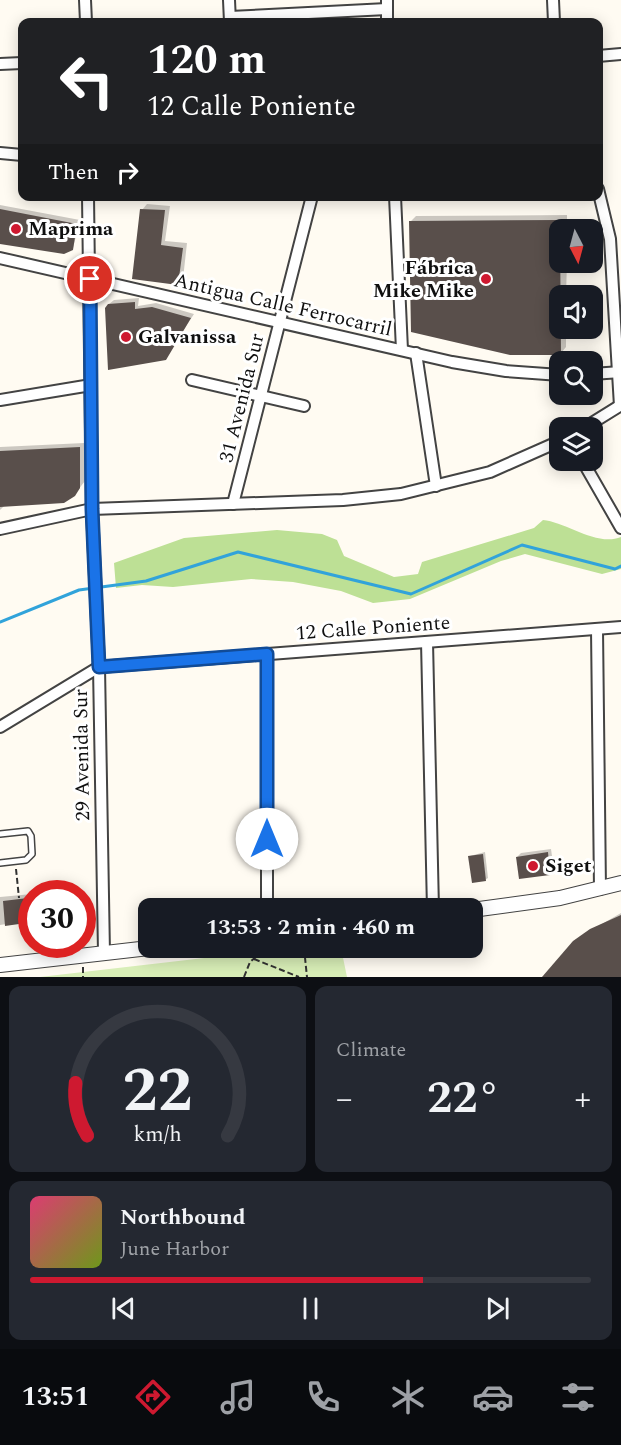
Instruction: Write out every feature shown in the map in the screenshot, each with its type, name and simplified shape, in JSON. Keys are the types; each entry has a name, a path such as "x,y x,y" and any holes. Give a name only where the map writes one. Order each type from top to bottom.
{"street":[{"path":"85,0 86,18"},
{"path":"229,0 230,18"},
{"path":"553,0 554,18"},
{"path":"250,18 387,4"},
{"path":"603,56 621,54"},
{"path":"0,63 18,63"},
{"path":"0,153 18,155"},
{"name":"29 Avenida Sur","path":"88,201 92,509 99,667 104,953"},
{"name":"31 Avenida Sur","path":"233,504 311,201"},
{"path":"395,201 402,350"},
{"path":"602,201 616,261 621,406 602,417"},
{"name":"Antigua Calle Ferrocarril","path":"0,258 280,324 416,353 506,371 549,374"},
{"path":"416,353 436,486"},
{"path":"603,373 619,372"},
{"path":"192,380 304,406"},
{"path":"0,400 91,385"},
{"path":"0,529 92,509 343,500 401,494 505,467 549,446"},
{"path":"588,471 621,528"},
{"name":"12 Calle Poniente","path":"0,728 99,667 621,627"},
{"path":"597,629 600,889"},
{"path":"427,642 433,898"},
{"path":"267,654 267,898"},
{"path":"483,909 532,903 621,883"},
{"path":"0,965 138,949"}],"lane":[{"path":"0,834 28,831 31,836 32,854 26,860 16,863 0,863"}],"path":[{"path":"16,863 18,880"},
{"path":"244,977 253,958 299,977"},
{"path":"305,958 307,977"}],"green space":[{"path":"543,520 592,537 612,539 621,537 621,569 602,574 525,554 501,561 410,599 373,603 341,591 293,582 251,579 173,587 142,585 116,588 114,563 184,538 277,530 322,534 337,540 344,556 394,577 418,574 422,562 534,528"},
{"path":"204,958 343,958 347,977 40,977"}],"building":[{"path":"0,209 77,224 73,250 64,254 0,244"},
{"path":"140,209 165,210 161,245 183,248 178,285 132,279"},
{"name":"Fábrica Mike Mike","path":"549,220 549,273 560,273 560,285 549,285 549,339 561,339 561,351 549,351 549,355 510,355 411,332 409,221"},
{"path":"135,302 135,309 152,307 191,318 166,360 108,370 105,308 108,304"},
{"path":"80,447 80,488 75,496 64,503 0,507 0,451"},
{"name":"Siget","path":"548,852 550,875 519,879 516,857"},
{"path":"483,854 486,881 472,883 468,856"},
{"path":"18,899 18,924 5,926 3,901"},
{"path":"621,915 621,977 542,977 573,941 590,929"}],"waterway":[{"path":"0,622 79,590 146,581 238,552 411,594 522,545 615,569 621,566"}],"place":[{"name":"Maprima","path":"16,229"},
{"name":"Fábrica Mike Mike","path":"486,279"},
{"name":"Galvanissa","path":"126,337"},
{"name":"Siget","path":"533,866"}],"route":[{"path":"90,279 92,509 99,667 267,654 267,839"}]}
